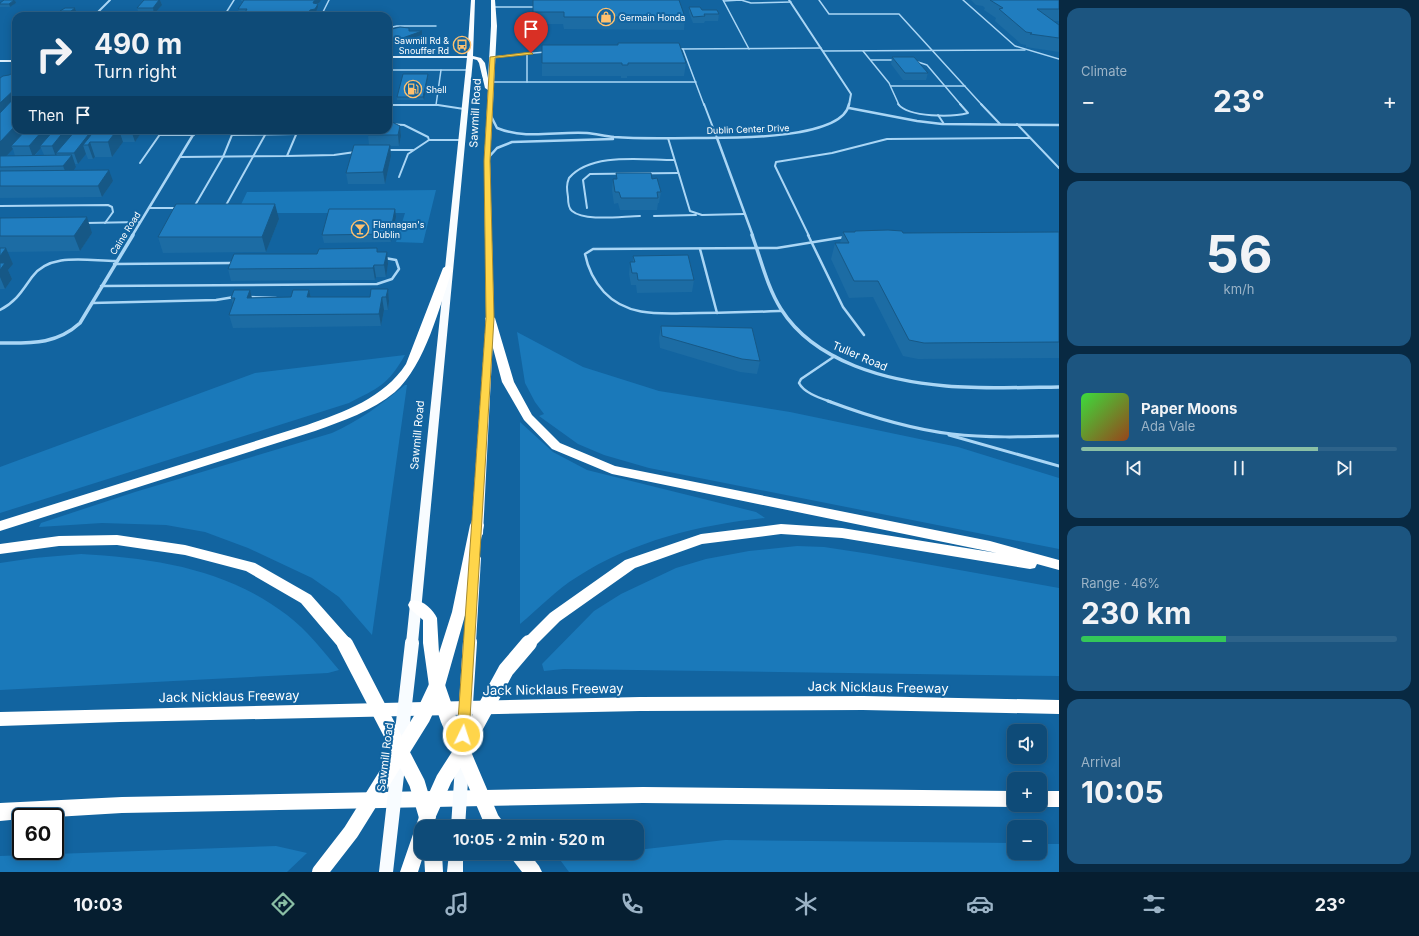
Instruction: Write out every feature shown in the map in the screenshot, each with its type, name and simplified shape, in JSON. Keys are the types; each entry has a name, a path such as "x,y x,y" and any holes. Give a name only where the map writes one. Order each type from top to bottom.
{"highway":[{"path":"0,526 311,428 349,414 380,397 395,385 409,369 425,333 448,268"},
{"path":"490,318 508,382 528,417 556,446 612,470 990,546 1059,565"},
{"path":"320,872 351,832 422,718 437,686 459,612 477,525"},
{"path":"428,820 444,779 462,751 506,670 555,616 630,564 701,539 781,529 842,533 1059,569"},
{"path":"0,549 59,541 117,540 185,550 250,567 306,599 345,644 417,783 425,820"},
{"path":"415,605 430,618 430,642 437,686 448,718 492,820"},
{"name":"Jack Nicklaus Freeway","path":"0,719 128,714 640,704 863,703 1059,707"},
{"path":"0,812 122,805 635,796 1007,799"},
{"path":"1047,799 1059,799"},
{"path":"409,872 414,857"},
{"path":"433,860 434,872"},
{"path":"524,860 533,872"}],"main road":[{"name":"Sawmill Road","path":"386,872 401,752 412,643 470,57 473,0"},
{"name":"Sawmill Road","path":"458,820 490,318 487,161 491,95 493,0"},
{"path":"392,57 470,57 479,59 482,63 491,95"},
{"path":"0,61 12,61"},
{"path":"455,872 456,860"}],"street":[{"path":"98,12 110,0"},
{"path":"790,1 850,91 851,100 849,108 916,121 944,124 1059,125"},
{"name":"Dublin Center Drive","path":"487,161 497,148 518,141 633,138 717,138 776,136 806,132 831,123 841,117 849,108"},
{"name":"Dublin Center Drive","path":"490,111 497,128 510,132 588,133 633,138"},
{"name":"Caine Road","path":"0,343 39,342 60,338 73,331 80,323 115,262 194,135"},
{"name":"Tuller Road","path":"717,138 773,294 789,322 806,337 835,356 856,366 887,377 922,384 959,387 1059,387"}],"lane":[{"path":"226,12 234,0"},
{"path":"323,12 329,0"},
{"path":"748,49 723,0 741,0 751,3 790,1"},
{"path":"819,0 829,14 899,14 1000,124"},
{"path":"963,0 1013,44 1025,50 1059,59"},
{"path":"493,7 537,7"},
{"path":"392,27 436,26"},
{"path":"675,49 863,51 1025,50"},
{"path":"684,49 717,138"},
{"path":"863,51 891,86 898,104 902,108 909,111 938,115 962,115 968,113 926,64 910,60"},
{"path":"492,57 546,52"},
{"path":"527,54 528,82"},
{"path":"871,60 897,60"},
{"path":"392,70 468,70"},
{"path":"436,105 441,70"},
{"path":"491,82 696,82"},
{"path":"891,86 965,86"},
{"path":"392,105 436,105 464,109"},
{"path":"938,115 944,124"},
{"path":"392,124 404,124 428,137 429,140"},
{"path":"1017,124 1059,168"},
{"path":"193,212 193,208 223,157 232,135 296,134 287,156"},
{"path":"140,163 160,135 194,135"},
{"path":"223,211 265,135"},
{"path":"668,138 689,210 697,214 704,215"},
{"path":"864,335 843,308 775,166 775,163 778,161 832,153 883,139 1030,138"},
{"path":"399,177 408,154 429,140 461,140"},
{"path":"382,150 413,150"},
{"path":"180,157 334,155 360,151"},
{"path":"640,216 586,216 571,211 567,183 569,177 578,170 598,161 674,160"},
{"path":"578,170 588,175"},
{"path":"587,208 583,180 588,175 599,173 678,173"},
{"path":"0,206 108,205 112,207 113,212 105,223"},
{"path":"148,208 178,208"},
{"path":"654,216 744,214"},
{"path":"83,223 140,222"},
{"path":"782,311 650,313 630,310 601,288 592,275 585,255 589,251 595,249 784,247 847,237"},
{"path":"700,249 718,313"},
{"path":"101,286 376,284 392,279 399,269 396,260 384,257"},
{"path":"0,310 14,304 40,266 48,262 58,260 238,263"},
{"path":"92,303 216,300 241,297"},
{"path":"248,297 279,298"},
{"path":"835,356 802,378 799,381 801,387 825,399 858,411 897,423 931,430 972,436 1059,436"},
{"path":"931,430 1059,466"}],"shaded area":[{"path":"436,190 423,243 396,242 405,213 237,213 247,192"},
{"path":"517,332 583,367 659,391 790,412 958,447 1059,478 1059,549 649,468 604,455 578,444 539,416 544,414 535,402 525,383"},
{"path":"405,355 393,373 382,385 349,403 0,513 0,467 255,373"},
{"path":"407,385 372,635 339,597 312,578 248,548 205,532 166,525 102,523 39,527 41,523 135,492 332,433 370,412"},
{"path":"520,422 553,452 587,470 756,512 765,518 691,530 644,544 598,564 577,577 555,593 520,624"},
{"path":"797,546 824,547 870,554 1059,588 1059,676 563,669 544,671 542,664 594,611 621,594 676,568 706,559 749,551"},
{"path":"81,554 162,563 215,577 240,587 264,599 287,615 301,627 339,670 328,673 0,690 0,563 34,558"},
{"path":"725,840 1007,843 1007,860 1047,860 1047,844 1059,844 1059,872 569,872 560,860 644,860 644,849"},
{"path":"276,846 307,853 287,872 0,872 0,856 12,856 12,860 64,860 64,854"}],"building":[{"path":"4,0 14,0 9,4 0,4"},
{"path":"144,0 159,0 153,8 137,8"},
{"path":"244,0 318,0 314,1 313,3 318,4 315,9 310,10 309,12 245,12 247,9 238,9"},
{"path":"533,0 679,0 685,17 564,17 564,12 533,12"},
{"path":"990,0 1059,0 1059,9 1037,9 1059,25 1059,38 1030,34 1032,33 1026,32 999,9 1003,8"},
{"path":"689,7 700,7 702,10 717,10 719,14 704,14 705,16 693,17"},
{"path":"65,8 75,8 71,11 60,11"},
{"path":"400,27 409,28 409,31 422,31 397,40 392,38 392,29"},
{"path":"618,43 679,43 686,63 628,63 628,65 622,65 622,63 542,63 542,45 618,45"},
{"path":"892,57 914,57 928,73 905,73"},
{"path":"12,74 12,92 0,103 0,78"},
{"name":"Shell","path":"403,74 428,74 423,97 397,97"},
{"path":"12,100 12,129 0,142 0,113"},
{"path":"392,122 400,126 398,135 368,135 392,134"},
{"path":"22,134 40,134 29,146 11,146"},
{"path":"50,134 62,134 52,146 40,146"},
{"path":"73,134 89,134 74,153 56,153"},
{"path":"92,134 114,134 108,142 90,142 88,145 83,145"},
{"path":"354,145 390,145 383,172 346,173"},
{"path":"72,155 63,166 0,167 0,156"},
{"path":"109,170 98,186 0,186 0,171"},
{"path":"616,173 651,173 652,179 657,178 661,192 657,192 658,198 621,198 619,192 615,192 613,179 617,179"},
{"path":"176,204 275,204 262,237 158,237"},
{"name":"Flannagan's Dublin","path":"329,209 395,209 390,234 322,235"},
{"path":"87,217 74,236 0,236 0,218"},
{"path":"888,230 902,231 903,233 1059,232 1059,342 924,343 909,340 878,281 854,281 835,243 849,243 843,232"},
{"path":"0,248 6,248 0,256"},
{"path":"377,248 377,252 387,252 384,265 374,265 373,268 228,269 234,254 317,254 319,249"},
{"path":"688,255 694,280 638,280 637,273 632,273 630,262 635,262 633,256"},
{"path":"0,263 5,263 0,270"},
{"path":"371,289 388,289 386,297 382,297 379,314 229,315 235,298 231,298 234,290 250,290 247,298 291,297 293,290 309,290 307,297 370,297"},
{"path":"661,326 752,328 760,361 742,359 662,336"}],"place":[{"name":"Germain Honda","path":"606,17"},
{"name":"Sawmill Rd & Snouffer Rd","path":"462,45"},
{"name":"Shell","path":"413,89"},
{"name":"Flannagan's Dublin","path":"360,229"}],"route":[{"path":"463,735 490,318 487,161 492,57 514,56 531,53"}]}
